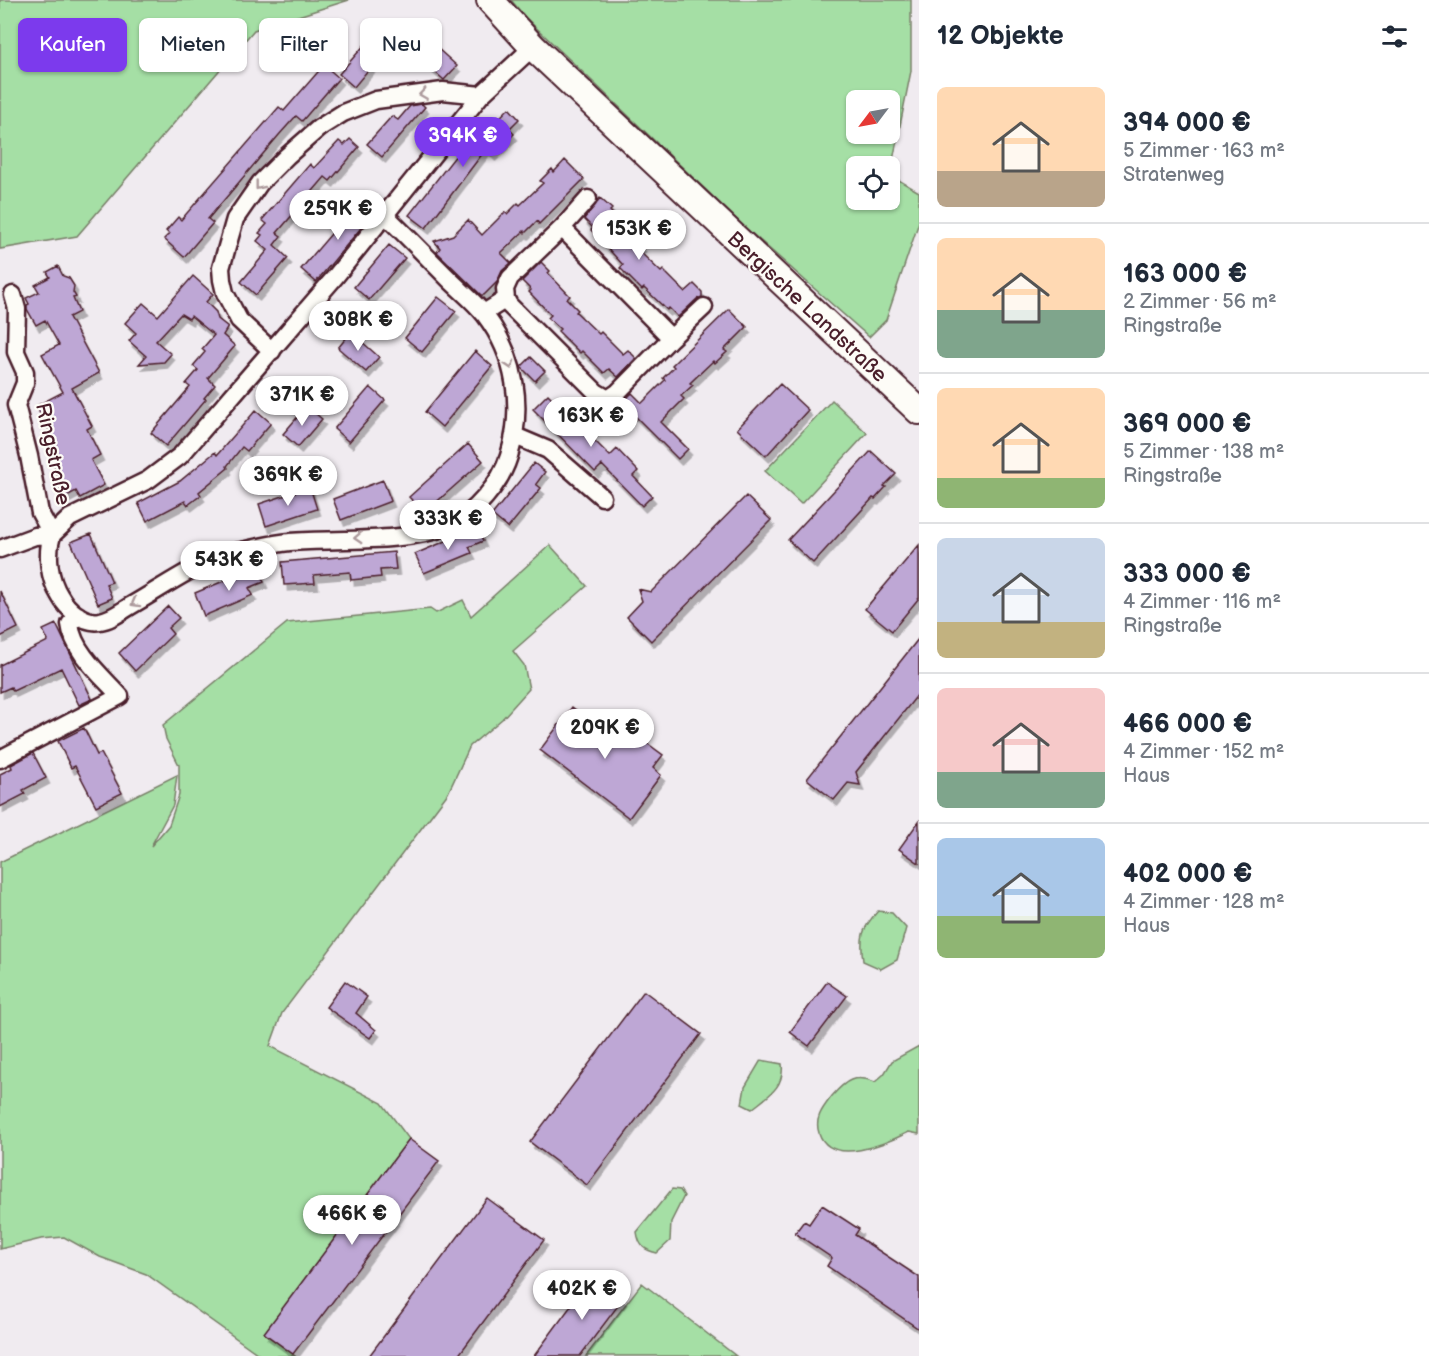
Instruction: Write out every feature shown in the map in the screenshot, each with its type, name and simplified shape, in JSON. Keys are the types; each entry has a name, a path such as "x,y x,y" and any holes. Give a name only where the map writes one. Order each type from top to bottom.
{"main road":[{"name":"Bergische Landstraße","path":"490,0 533,47 919,411"}],"street":[{"path":"0,549 35,536 52,535 70,518 148,480 180,456 272,351 482,95 533,47"},
{"path":"272,351 239,320 225,293 221,268 235,219 260,183 319,128 343,113 376,100 443,91 482,95"},
{"path":"588,200 510,278 505,289 509,305 596,392 608,399 617,393 704,307"},
{"path":"0,759 120,696 91,664 76,643 70,624 78,615 92,621 101,621 200,564 241,550 288,542 409,535 450,525 470,511 490,492 506,466 515,436 516,383 502,341 484,314 385,215"},
{"path":"562,228 671,338"},
{"name":"Ringstraße","path":"13,295 17,309 16,352 25,372 25,383 16,405 40,513 52,535 48,555 57,591 69,608 78,615"},
{"path":"484,314 506,299"},
{"path":"515,436 548,450 602,497"}],"green space":[{"path":"0,0 349,0 292,18 259,18 259,28 254,30 247,38 247,18 139,18 139,72 218,72 77,236 0,249"},
{"path":"511,0 911,0 911,71 900,125 900,90 846,90 846,144 896,144 894,156 846,156 846,210 900,210 900,181 919,192 919,222 886,320 869,337 747,229 526,18"},
{"path":"832,400 867,433 801,504 765,471"},
{"path":"550,545 587,586 513,651 524,665 529,689 502,719 470,746 448,793 282,1013 270,1046 382,1103 409,1139 264,1333 295,1356 261,1356 146,1274 100,1257 64,1237 41,1239 0,1249 0,862 177,775 173,805 151,846 169,825 179,795 179,765 166,739 163,725 287,623 430,609 436,613 463,600 471,616"},
{"path":"878,911 892,913 906,928 897,960 881,969 863,961 862,946 865,929"},
{"path":"919,1046 919,1134 909,1132 887,1142 860,1150 835,1149 825,1143 818,1128 820,1113 837,1090 851,1080 861,1079 875,1082 884,1074 892,1061"},
{"path":"761,1060 782,1064 781,1079 774,1090 752,1109 742,1104 745,1087"},
{"path":"672,1189 680,1190 684,1196 671,1222 670,1241 657,1253 652,1252 641,1244 637,1232"},
{"path":"642,1283 736,1356 586,1356"}],"building":[{"path":"360,50 360,72 366,72 354,87 339,74 348,72 348,64"},
{"path":"442,52 457,66 444,80 435,72 442,72"},
{"path":"318,72 332,72 339,78 302,121 296,116 279,135 208,219 213,223 184,257 164,239 169,234 166,231 178,217 181,220 279,107 284,111"},
{"path":"422,104 425,107 382,157 367,144 392,116 398,120 410,106"},
{"path":"509,108 519,119 509,129 514,134 492,155 486,149 426,228 409,215 464,145 469,149"},
{"path":"350,139 359,147 330,181 325,177 277,233 281,236 274,245 288,258 256,295 241,282 268,250 257,241 262,235 259,233 267,224 262,220 310,164 314,168 339,141 344,145"},
{"path":"565,160 584,179 539,224 537,221 501,253 511,263 502,271 497,282 484,295 481,295 437,252 440,248 434,241 453,235 468,220 482,235 505,212 507,214 518,203 520,205 543,183 540,181 552,169 554,172"},
{"path":"600,198 642,246 638,250 661,272 663,270 685,292 694,284 702,292 702,297 678,317 669,308 667,310 644,288 642,290 620,268 623,265 591,230 593,228 584,219"},
{"path":"361,199 375,211 316,282 301,269"},
{"path":"389,245 405,258 369,300 354,287"},
{"path":"541,262 550,271 548,273 570,296 567,299 578,310 576,312 623,354 628,350 636,358 618,377 609,369 604,373 582,351 580,353 558,331 560,329 548,318 551,315 529,292 531,290 522,281"},
{"path":"58,266 63,276 69,278 74,286 73,292 76,297 73,298 79,312 69,317 99,373 72,388 92,426 87,429 100,455 91,460 104,485 80,498 76,491 65,497 55,478 59,476 53,464 58,461 51,448 57,445 36,406 63,392 42,354 59,345 45,320 36,325 27,309 29,304 26,298 39,292 35,285 50,277 47,272"},
{"path":"193,276 213,294 206,302 216,312 218,319 228,327 223,335 235,346 208,378 215,385 204,398 206,399 166,446 151,433 190,387 186,384 198,370 193,366 205,352 202,349 214,335 191,316 189,319 181,314 156,341 171,354 164,362 139,364 146,356 129,341 136,333 125,323 143,303 158,316"},
{"path":"438,297 456,311 422,352 405,338"},
{"path":"729,309 747,327 724,350 727,352 715,363 713,361 690,383 693,385 681,396 684,399 661,422 688,449 678,459 622,403 632,393 642,403 665,380 663,378 674,367 672,365"},
{"path":"351,332 379,357 366,372 338,348"},
{"path":"475,351 492,366 442,427 425,412"},
{"path":"531,357 545,371 535,381 521,367"},
{"path":"780,384 808,410 766,456 737,429"},
{"path":"370,387 385,400 349,442 334,429"},
{"path":"548,394 610,456 617,449 638,471 633,476 652,496 642,506 602,465 595,472 533,409"},
{"path":"307,406 322,419 298,447 283,434"},
{"path":"256,410 271,423 247,451 242,447 227,466 228,468 199,492 201,495 188,505 185,501 147,521 138,503 180,481 215,452 217,455"},
{"path":"468,444 483,461 424,513 409,497"},
{"path":"871,451 896,474 813,563 788,540"},
{"path":"534,463 545,472 536,484 541,488 508,528 492,515"},
{"path":"383,480 391,501 341,520 333,499"},
{"path":"310,487 317,509 266,526 259,504"},
{"path":"746,496 771,520 651,641 627,617 642,601 638,589 651,592"},
{"path":"477,528 483,541 469,547 472,553 424,573 415,554"},
{"path":"91,534 112,582 106,584 112,598 98,604 71,542"},
{"path":"919,545 919,598 892,631 865,609"},
{"path":"394,552 396,569 380,570 381,577 351,580 350,572 314,575 315,583 284,585 282,562"},
{"path":"257,567 264,582 249,588 253,595 204,616 195,593"},
{"path":"0,591 18,628 0,637"},
{"path":"168,606 179,618 168,628 173,634 135,671 119,653"},
{"path":"56,624 92,699 79,705 61,668 13,691 11,687 0,692 0,665 48,641 43,630"},
{"path":"919,638 919,693 856,772 860,785 848,783 834,800 807,779"},
{"path":"572,707 608,734 617,721 663,755 653,768 661,775 629,818 540,750"},
{"path":"84,728 97,755 101,753 122,793 96,806 75,766 71,768 58,741"},
{"path":"33,753 46,778 23,790 25,794 0,807 0,774"},
{"path":"919,821 919,863 899,849"},
{"path":"345,981 367,997 356,1013 376,1030 370,1038 326,1007"},
{"path":"827,982 847,996 809,1046 790,1032"},
{"path":"644,991 701,1034 587,1185 530,1142"},
{"path":"409,1139 439,1161 293,1354 264,1333"},
{"path":"487,1198 544,1240 458,1356 369,1356"},
{"path":"822,1205 859,1229 855,1235 919,1277 919,1329 827,1266 832,1258 795,1233 804,1221 809,1224"},
{"path":"593,1276 623,1299 580,1356 534,1356"}]}
